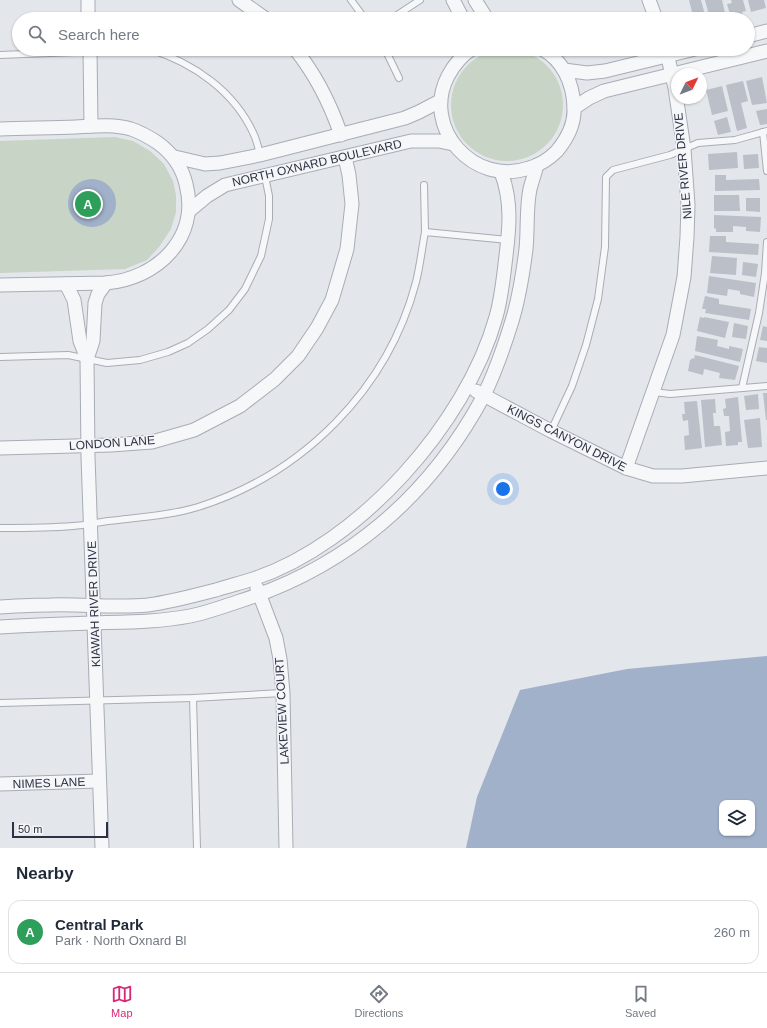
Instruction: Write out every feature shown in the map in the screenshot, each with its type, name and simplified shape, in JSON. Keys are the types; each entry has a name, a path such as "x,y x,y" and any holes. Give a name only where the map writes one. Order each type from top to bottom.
{"street":[{"path":"88,0 88,12"},
{"path":"239,0 256,12"},
{"path":"453,0 459,12"},
{"path":"475,0 483,12"},
{"path":"649,0 653,12"},
{"path":"755,34 767,31"},
{"path":"755,53 767,50"},
{"path":"90,56 91,126"},
{"path":"301,56 320,86 334,114 341,135"},
{"path":"463,56 454,66 445,82 440,101 446,129 453,144 466,158 483,167 501,172 520,171 538,166 552,156 564,142 571,126 574,108 570,82 564,70 551,56"},
{"path":"564,70 588,73 605,71 654,56"},
{"name":"NILE RIVER DRIVE","path":"668,56 671,70"},
{"path":"696,68 743,56"},
{"path":"574,108 589,98 604,91 671,74"},
{"name":"NORTH OXNARD BOULEVARD","path":"175,157 205,164 220,163 260,155 405,118 440,101"},
{"name":"NILE RIVER DRIVE","path":"626,468 673,335 684,278 688,205 684,149 677,104"},
{"path":"0,129 91,126 118,126 131,129 148,137 175,157 188,191 189,211 184,230 177,244 164,259 151,269 138,276 119,282 106,283 0,285"},
{"name":"NORTH OXNARD BOULEVARD","path":"189,211 207,196 225,185 411,141 439,141 453,144"},
{"name":"LONDON LANE","path":"0,448 88,446 152,442 194,430 240,406 275,378 298,356 318,328 332,300 347,249 352,204 349,175 345,157"},
{"path":"0,627 114,623 191,616 260,595 297,579 331,561 393,514 423,484 444,458 469,420 483,395 497,363 512,320 520,287 526,249 530,191 538,166"},
{"path":"0,606 116,606 149,604 184,598 253,579 286,567 327,542 379,500 409,470 452,412 467,387 486,348 496,317 508,240 509,206 507,188 501,172"},
{"name":"KIAWAH RIVER DRIVE","path":"102,848 95,623 90,524 87,359 93,341 95,302 98,294 106,283"},
{"name":"KIAWAH RIVER DRIVE","path":"66,284 74,300 80,342 87,359"},
{"name":"KINGS CANYON DRIVE","path":"467,387 626,468 653,476 682,476 767,468"},
{"name":"LAKEVIEW COURT","path":"253,579 276,638 280,659 283,693 286,848"},
{"name":"NIMES LANE","path":"0,784 99,781"}],"lane":[{"path":"351,0 360,12"},
{"path":"401,12 420,0"},
{"path":"0,55 12,55"},
{"path":"171,56 209,78 226,94 243,116 255,137 260,155"},
{"path":"388,56 399,78"},
{"path":"551,431 574,379 586,345 598,299 605,247 606,177 612,170 670,155 698,143 735,140 765,132 767,171"},
{"path":"0,357 68,355 107,363 140,360 168,352 188,343 208,329 229,310 245,288 261,256 269,219 269,196 265,176"},
{"path":"0,528 72,526 155,516 197,507 234,494 269,476 307,450 341,418 368,385 385,359 402,323 416,282 425,232 424,185"},
{"path":"425,232 508,240"},
{"path":"742,388 759,313 765,272 767,242"},
{"path":"654,392 670,394 767,386"},
{"path":"0,703 193,698 283,693"},
{"path":"193,698 197,848"}],"green space":[{"path":"481,56 533,56 547,65 559,84 562,94 562,116 559,126 547,145 528,157 518,160 496,160 486,157 467,145 455,126 452,116 452,94 455,84 467,65"},
{"path":"115,137 133,141 150,151 164,164 173,181 176,195 176,212 171,229 159,247 147,260 125,269 0,273 0,141"}],"water":[{"path":"87,179 97,179 109,186 116,198 116,208 109,220 97,227 87,227 79,223 72,216 68,208 68,198 72,190 79,183"},
{"path":"767,656 767,848 466,848 477,797 520,690 627,669"}],"building":[{"path":"689,0 701,0 704,12 692,12"},
{"path":"705,0 722,0 725,12 708,12"},
{"path":"731,0 743,0 746,11 729,12 727,4 732,3"},
{"path":"748,0 764,0 766,8 751,12"},
{"path":"762,77 767,103 752,105 746,81"},
{"path":"743,81 748,101 741,103 747,128 737,131 726,85"},
{"path":"722,86 728,111 712,115 707,90"},
{"path":"767,109 767,124 760,125 756,111"},
{"path":"727,117 731,132 718,135 714,121"},
{"path":"737,152 738,168 709,170 708,154"},
{"path":"758,154 759,168 744,169 743,155"},
{"path":"715,175 726,175 726,180 759,179 760,190 715,191"},
{"path":"714,195 739,195 740,211 714,211"},
{"path":"746,198 760,198 760,212 746,211"},
{"path":"714,215 761,217 760,232 746,231 746,227 733,226 733,232 716,232 716,229 714,228"},
{"path":"710,236 726,236 726,242 759,244 758,255 709,252"},
{"path":"712,256 737,258 736,275 710,273"},
{"path":"743,262 758,264 756,277 742,275"},
{"path":"709,276 756,283 754,297 740,294 740,291 728,289 727,296 707,293"},
{"path":"705,296 719,299 719,304 751,309 749,320 705,313 706,309 702,309"},
{"path":"700,317 729,322 725,338 697,331"},
{"path":"734,323 748,326 746,339 732,337"},
{"path":"763,326 767,327 767,341 760,340"},
{"path":"697,336 718,340 717,346 729,349 729,346 743,349 740,362 695,351"},
{"path":"759,347 767,348 767,363 756,361"},
{"path":"695,355 739,366 735,380 719,378 720,373 704,369 703,375 688,371 690,360 693,358 694,359"},
{"path":"763,393 767,393 767,420 766,420"},
{"path":"758,394 759,409 746,410 744,396"},
{"path":"738,397 742,442 738,442 738,445 726,446 725,432 730,431 729,416 724,416 723,409 726,408 725,399"},
{"path":"715,399 716,413 713,413 714,426 720,426 722,445 705,447 701,400"},
{"path":"697,401 702,448 685,450 684,436 689,435 688,420 683,421 682,414 685,414 684,402"},
{"path":"760,418 762,447 748,448 744,420"}],"place":[{"name":"Central Park","path":"88,204"}]}
